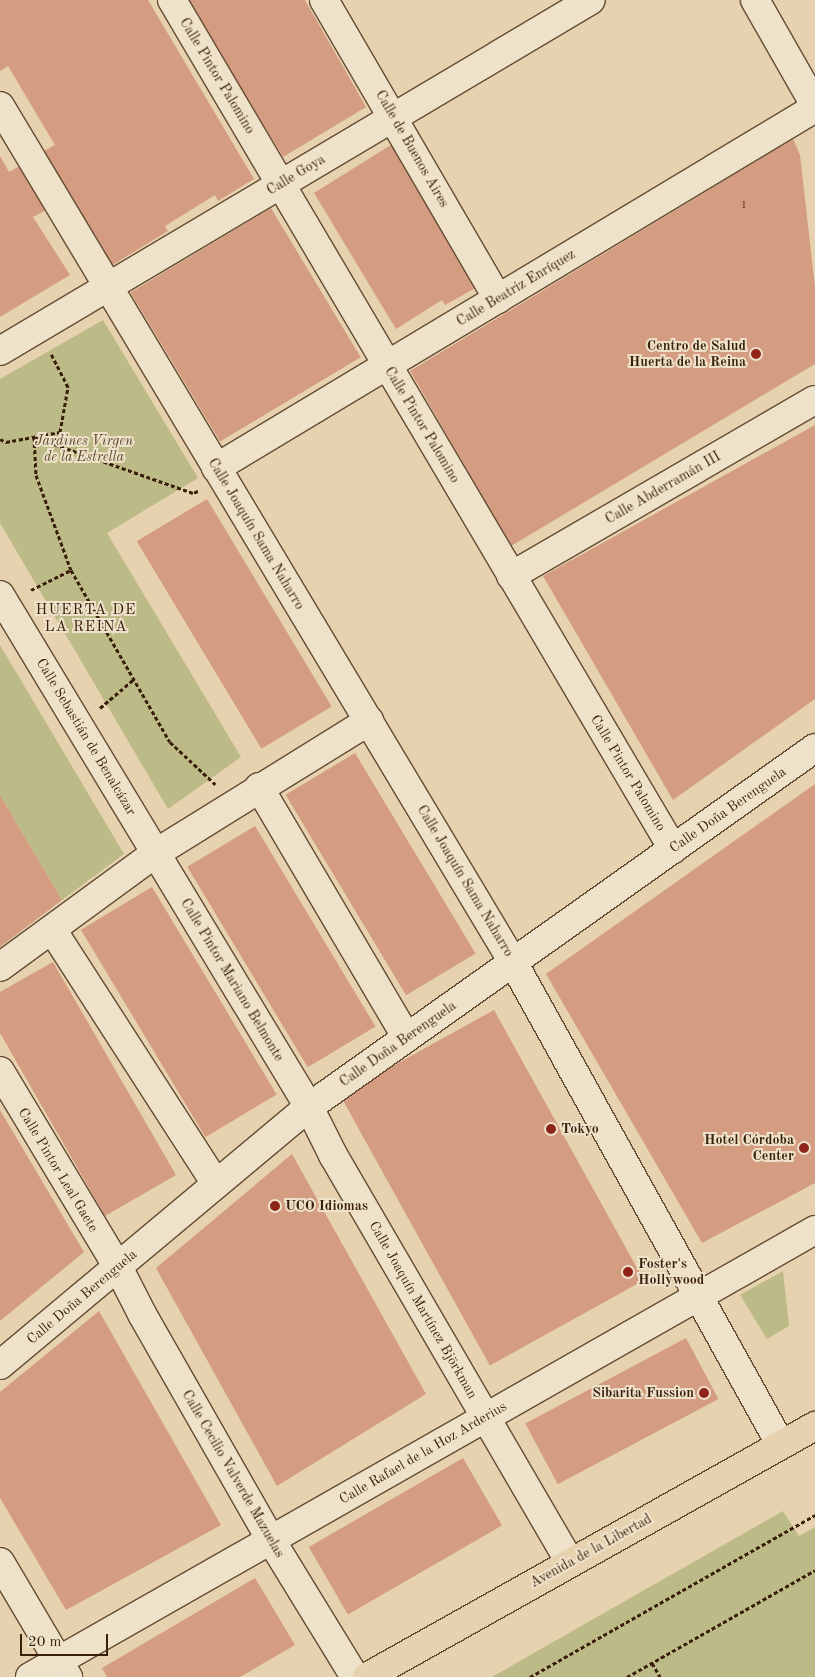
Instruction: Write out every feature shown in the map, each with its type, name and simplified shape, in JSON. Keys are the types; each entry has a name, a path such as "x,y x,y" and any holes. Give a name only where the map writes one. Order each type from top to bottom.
{"main road":[{"name":"Avenida de la Libertad","path":"367,1677 815,1426"}],"street":[{"name":"Calle Pintor Palomino","path":"172,0 673,849"},
{"name":"Calle de Buenos Aires","path":"324,0 498,298"},
{"name":"Calle Goya","path":"0,351 592,0"},
{"path":"755,0 813,103"},
{"name":"Calle Beatriz Enríquez","path":"216,468 498,298 813,103"},
{"name":"Calle Joaquín Sama Naharro","path":"0,106 513,962 781,1445"},
{"name":"Calle Abderramán III","path":"512,576 815,400"},
{"name":"Calle Sebastián de Benalcázar","path":"12,594 156,853"},
{"path":"0,968 53,931 156,853 259,787 369,721"},
{"name":"Calle Doña Berenguela","path":"0,1365 309,1107 815,748"},
{"path":"259,787 407,1038"},
{"name":"Calle Pintor Mariano Belmonte","path":"156,853 309,1107"},
{"path":"53,931 216,1184"},
{"name":"Calle Pintor Leal Gaete","path":"0,1071 118,1267"},
{"name":"Calle Joaquín Martínez Björkman","path":"309,1107 333,1156 570,1562"},
{"name":"Calle Rafael de la Hoz Arderius","path":"30,1677 63,1669 271,1540 815,1230"},
{"name":"Calle Cecilio Valverde Mazuelas","path":"118,1267 142,1314 271,1540 355,1677"},
{"path":"0,1562 63,1669"}],"path":[{"path":"0,439 6,442 60,432 68,387 51,352"},
{"path":"34,437 193,494 200,490"},
{"path":"34,437 36,475 71,570 170,742 216,785"},
{"path":"12,594 71,570"},
{"path":"98,709 134,679"},
{"path":"530,1677 815,1515"},
{"path":"627,1677 815,1570"},
{"path":"652,1663 660,1677"}],"green space":[{"name":"Jardines Virgen de la Estrella","path":"103,320 198,478 107,533 241,757 168,809 0,523 0,379"},
{"path":"0,645 124,854 62,900 0,795"},
{"path":"783,1271 789,1326 767,1339 740,1295"},
{"path":"783,1511 799,1536 815,1527 815,1677 492,1677"}],"building":[{"path":"0,0 148,0 254,179 218,201 215,195 165,226 168,231 111,266 42,152 55,145 8,66 0,71"},
{"path":"187,0 305,0 366,107 283,157"},
{"path":"793,139 800,155 815,287 815,364 511,546 410,371"},
{"path":"394,143 479,286 445,305 442,300 396,329 314,193"},
{"path":"0,156 9,172 20,166 46,210 33,217 70,275 0,317"},
{"path":"271,208 361,357 220,442 130,292"},
{"path":"815,425 815,699 673,800 543,576"},
{"path":"207,499 332,706 261,749 137,541"},
{"path":"355,753 476,954 406,995 286,795"},
{"path":"815,784 815,1183 702,1243 546,974"},
{"path":"0,795 62,900 0,947"},
{"path":"255,826 376,1027 308,1067 187,867"},
{"path":"152,887 277,1094 205,1137 81,930"},
{"path":"53,962 176,1175 105,1216 0,1033 0,992"},
{"path":"494,1010 644,1280 490,1366 340,1095"},
{"path":"0,1110 84,1252 0,1321"},
{"path":"292,1154 426,1394 277,1486 156,1268"},
{"path":"99,1311 221,1525 66,1610 0,1498 0,1392"},
{"path":"686,1338 718,1399 558,1484 525,1423"},
{"path":"463,1458 502,1526 348,1615 309,1547"},
{"path":"255,1578 295,1645 240,1677 107,1677 102,1668"}],"place":[{"name":"Centro de Salud Huerta de la Reina","path":"756,354"},
{"name":"Tokyo","path":"551,1129"},
{"name":"Hotel Córdoba Center","path":"804,1148"},
{"name":"UCO Idiomas","path":"275,1206"},
{"name":"Foster's Hollywood","path":"628,1272"},
{"name":"Sibarita Fussion","path":"704,1393"}],"district":[{"name":"HUERTA DE LA REINA","path":"86,618"}]}
